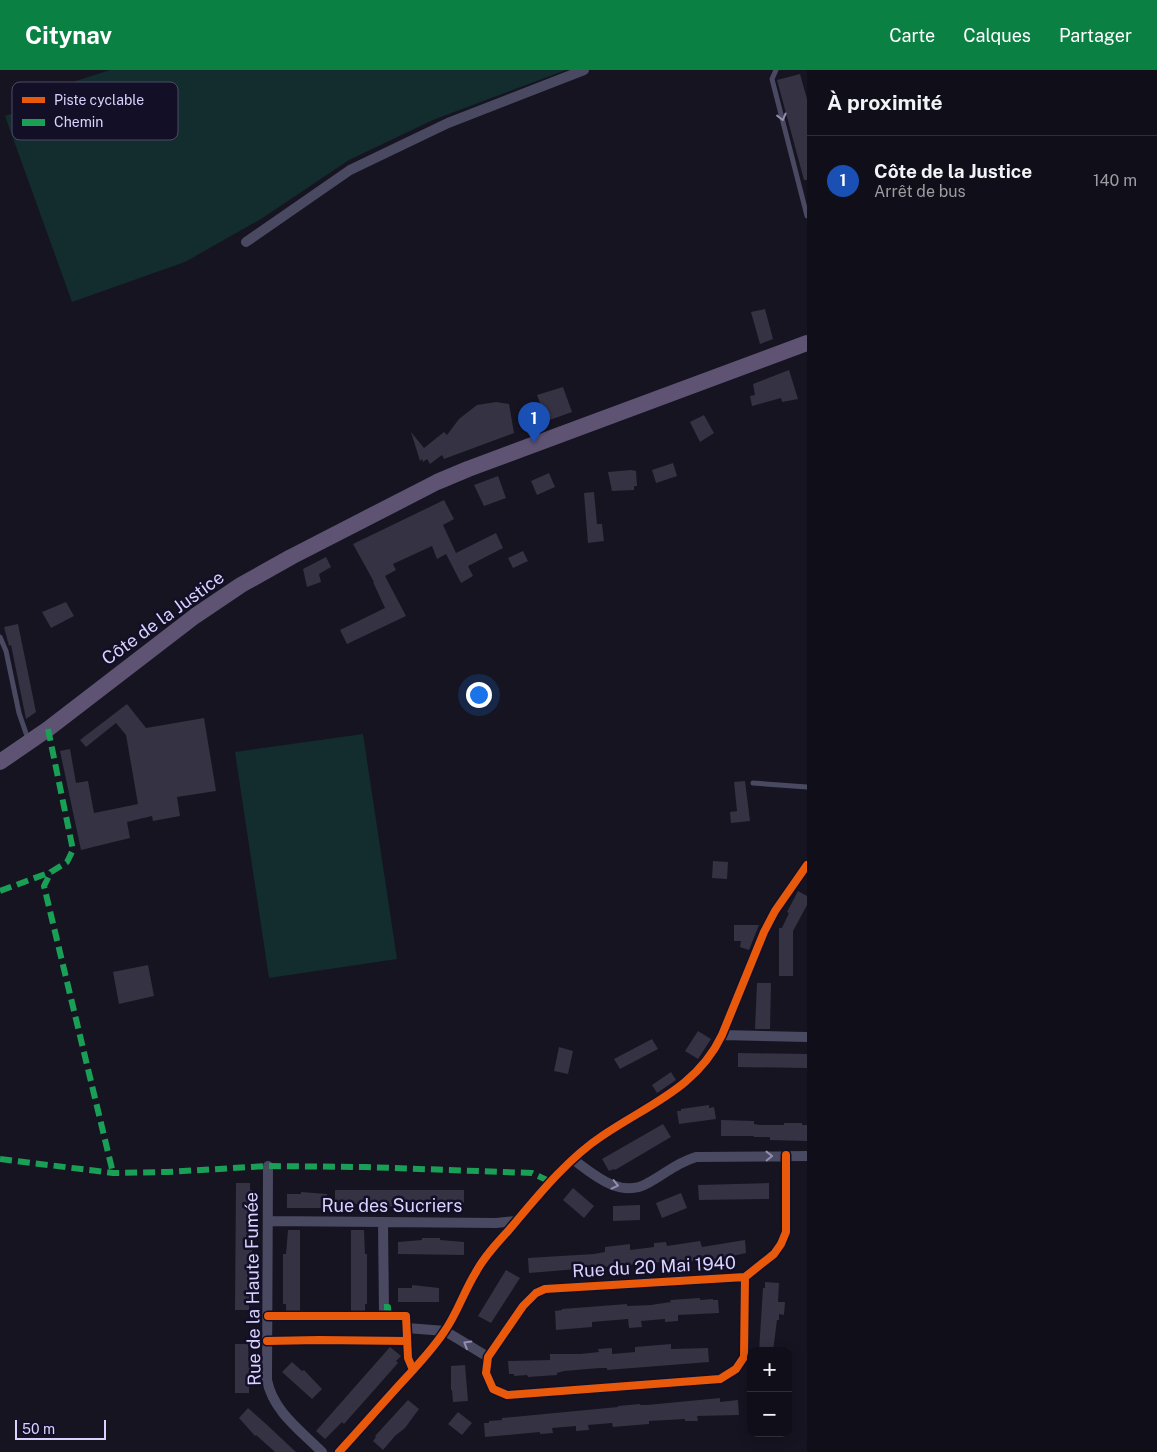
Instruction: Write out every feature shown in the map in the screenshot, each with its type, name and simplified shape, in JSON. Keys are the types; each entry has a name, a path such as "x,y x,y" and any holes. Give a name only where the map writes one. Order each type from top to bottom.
{"main road":[{"name":"Côte de la Justice","path":"0,762 195,616 241,585 291,557 437,482 468,469 807,343"},
{"name":"Côte de la Justice","path":"0,758 26,744"}],"street":[{"path":"246,242 350,170 448,122 584,70"},
{"path":"339,1452 445,1331 476,1270 551,1182 602,1136 650,1108 682,1085 715,1051 764,932 775,911 807,865"},
{"path":"722,1035 807,1037"},
{"name":"Rue du 20 Mai 1940","path":"488,1357 523,1306 536,1293 545,1289 745,1277 774,1254 786,1232 786,1155"},
{"path":"574,1160 606,1183 615,1186 636,1187 646,1185 681,1162 696,1157 807,1156"},
{"name":"Rue de la Haute Fumée","path":"268,1166 267,1380 270,1393 277,1407 322,1452"},
{"name":"Rue des Sucriers","path":"268,1221 496,1223 516,1221"},
{"path":"383,1222 384,1312"},
{"path":"407,1328 445,1331 488,1357 486,1373 493,1389 507,1396 720,1379 736,1369 744,1357 745,1277"}],"lane":[{"path":"776,70 772,79 807,216"},
{"path":"0,637 6,651 26,744"},
{"path":"753,783 807,787"}],"green space":[{"path":"110,70 566,70 433,120 349,160 261,219 185,262 72,302 14,140 178,140 178,82 73,82"},
{"path":"12,114 12,135 5,116"},
{"path":"363,734 397,959 269,978 235,752"}],"building":[{"path":"800,74 807,99 807,180 804,180 777,80"},
{"path":"765,309 773,339 760,344 751,312"},
{"path":"789,370 798,399 782,402 781,398 752,406 750,396 755,395 753,384"},
{"path":"563,387 572,412 547,421 537,395"},
{"path":"496,402 509,404 514,433 444,459 442,455 430,464 427,459 423,462 422,459 420,461 411,432 424,448 444,432 447,435 459,419 477,405"},
{"path":"704,415 714,433 700,442 690,422"},
{"path":"673,463 677,476 656,483 652,470"},
{"path":"636,471 637,486 634,486 634,490 612,491 608,472"},
{"path":"549,473 555,487 537,495 531,481"},
{"path":"498,476 506,498 484,506 474,485"},
{"path":"594,492 597,524 602,524 604,541 588,543 584,493"},
{"path":"444,500 454,519 443,525 456,553 496,533 503,548 468,566 473,576 461,583 446,554 437,559 432,546 393,564 396,570 385,576 406,616 347,644 340,630 385,608 374,582 353,544"},
{"path":"523,551 528,561 513,568 508,558"},
{"path":"326,557 331,567 319,574 321,582 307,587 303,569"},
{"path":"66,602 74,616 51,628 42,612"},
{"path":"18,624 36,712 26,719 11,645 9,646 4,627"},
{"path":"127,704 146,728 204,718 216,791 177,797 180,816 153,821 152,816 127,822 130,838 81,850 60,751 70,749 76,783 88,781 94,813 138,804 126,735 116,723 86,747 80,740"},
{"path":"745,781 750,821 731,823 730,812 737,811 734,782"},
{"path":"713,861 728,862 727,879 712,878"},
{"path":"798,891 807,896 807,905 793,931 793,976 779,976 779,928 782,928 789,913 787,912"},
{"path":"734,925 759,925 749,950 740,947 741,941 734,941"},
{"path":"148,965 154,996 119,1004 113,972"},
{"path":"757,983 771,983 770,1029 755,1029"},
{"path":"698,1031 711,1039 698,1059 685,1051"},
{"path":"652,1039 658,1049 620,1069 614,1059"},
{"path":"559,1047 573,1051 568,1074 554,1071"},
{"path":"738,1053 807,1054 807,1068 738,1067"},
{"path":"671,1072 676,1080 657,1093 652,1085"},
{"path":"709,1105 709,1108 714,1107 716,1119 679,1124 677,1111"},
{"path":"721,1120 754,1121 754,1124 760,1125 802,1123 802,1125 807,1125 807,1141 770,1140 770,1137 754,1136 721,1136"},
{"path":"663,1124 671,1137 615,1170 609,1171 602,1159"},
{"path":"236,1183 250,1183 250,1190 252,1190 252,1304 249,1303 249,1310 235,1310"},
{"path":"769,1183 769,1199 699,1200 698,1185"},
{"path":"573,1188 594,1206 584,1218 563,1200"},
{"path":"335,1190 464,1190 464,1203 440,1205 440,1207 358,1206 358,1204 335,1202"},
{"path":"301,1192 327,1194 327,1208 287,1208 287,1194 301,1194"},
{"path":"681,1193 687,1208 662,1218 656,1203"},
{"path":"640,1205 640,1220 613,1221 613,1206"},
{"path":"288,1230 300,1230 300,1311 286,1311 286,1304 283,1304 283,1254 286,1254"},
{"path":"351,1230 364,1230 365,1254 367,1254 367,1304 365,1304 365,1311 351,1311"},
{"path":"422,1238 440,1238 440,1240 464,1242 464,1255 398,1254 398,1242 422,1240"},
{"path":"745,1240 746,1253 728,1257 728,1260 663,1262 529,1273 528,1258 594,1254 605,1252 605,1247 630,1244 630,1250 654,1247 654,1243 666,1242 667,1246 700,1241 702,1247"},
{"path":"506,1270 520,1278 491,1323 478,1316"},
{"path":"765,1282 779,1283 778,1302 785,1302 784,1315 779,1314 779,1320 777,1320 774,1347 759,1347 763,1288 765,1288"},
{"path":"412,1285 439,1288 439,1302 398,1302 398,1288 412,1288"},
{"path":"700,1298 700,1300 718,1300 719,1313 678,1315 678,1321 665,1322 665,1319 641,1321 642,1327 629,1328 628,1319 592,1322 592,1327 556,1330 555,1311 562,1309 627,1304 627,1306 651,1305 671,1302 670,1300"},
{"path":"235,1344 248,1344 249,1368 252,1368 249,1393 235,1393"},
{"path":"671,1344 671,1349 708,1348 709,1362 607,1370 607,1368 600,1368 564,1371 557,1373 557,1375 528,1377 527,1375 514,1376 514,1374 509,1374 508,1361 550,1360 550,1354 580,1354 599,1352 598,1349 612,1348 612,1354 635,1352 635,1347"},
{"path":"390,1347 401,1356 396,1361 398,1363 344,1424 342,1422 325,1439 316,1431"},
{"path":"292,1362 302,1371 304,1370 322,1389 312,1399 282,1372"},
{"path":"465,1365 468,1401 453,1402 451,1366"},
{"path":"720,1398 720,1402 738,1400 739,1415 697,1416 698,1421 685,1421 685,1419 649,1421 649,1424 613,1427 612,1423 588,1425 589,1430 576,1431 576,1426 552,1428 553,1433 540,1434 540,1432 485,1437 484,1423 502,1420 502,1418"},
{"path":"408,1400 419,1409 405,1428 383,1450 373,1441 375,1436"},
{"path":"248,1408 296,1452 275,1452 255,1436 239,1418"},
{"path":"458,1412 472,1423 462,1435 448,1424"}],"marked path":[{"path":"48,729 73,850 67,862 51,872 44,886 113,1173"},
{"path":"0,891 51,872"},
{"path":"0,1159 113,1173 268,1166 365,1167 532,1173 551,1182"},
{"path":"384,1307 388,1307 389,1317"}],"cycle path":[{"path":"339,1452 419,1364 449,1325 483,1261 564,1167 602,1136 670,1094 699,1069 712,1053 722,1035 764,932 775,911 807,865"},
{"path":"745,1277 744,1357 736,1369 720,1379 507,1395 493,1389 486,1373 488,1357 523,1306 536,1293 545,1289 745,1277 774,1254 786,1232 786,1155"},
{"path":"268,1316 406,1316 408,1358 413,1370"},
{"path":"267,1341 407,1341"}],"place":[{"name":"Côte de la Justice","path":"534,443"}]}
